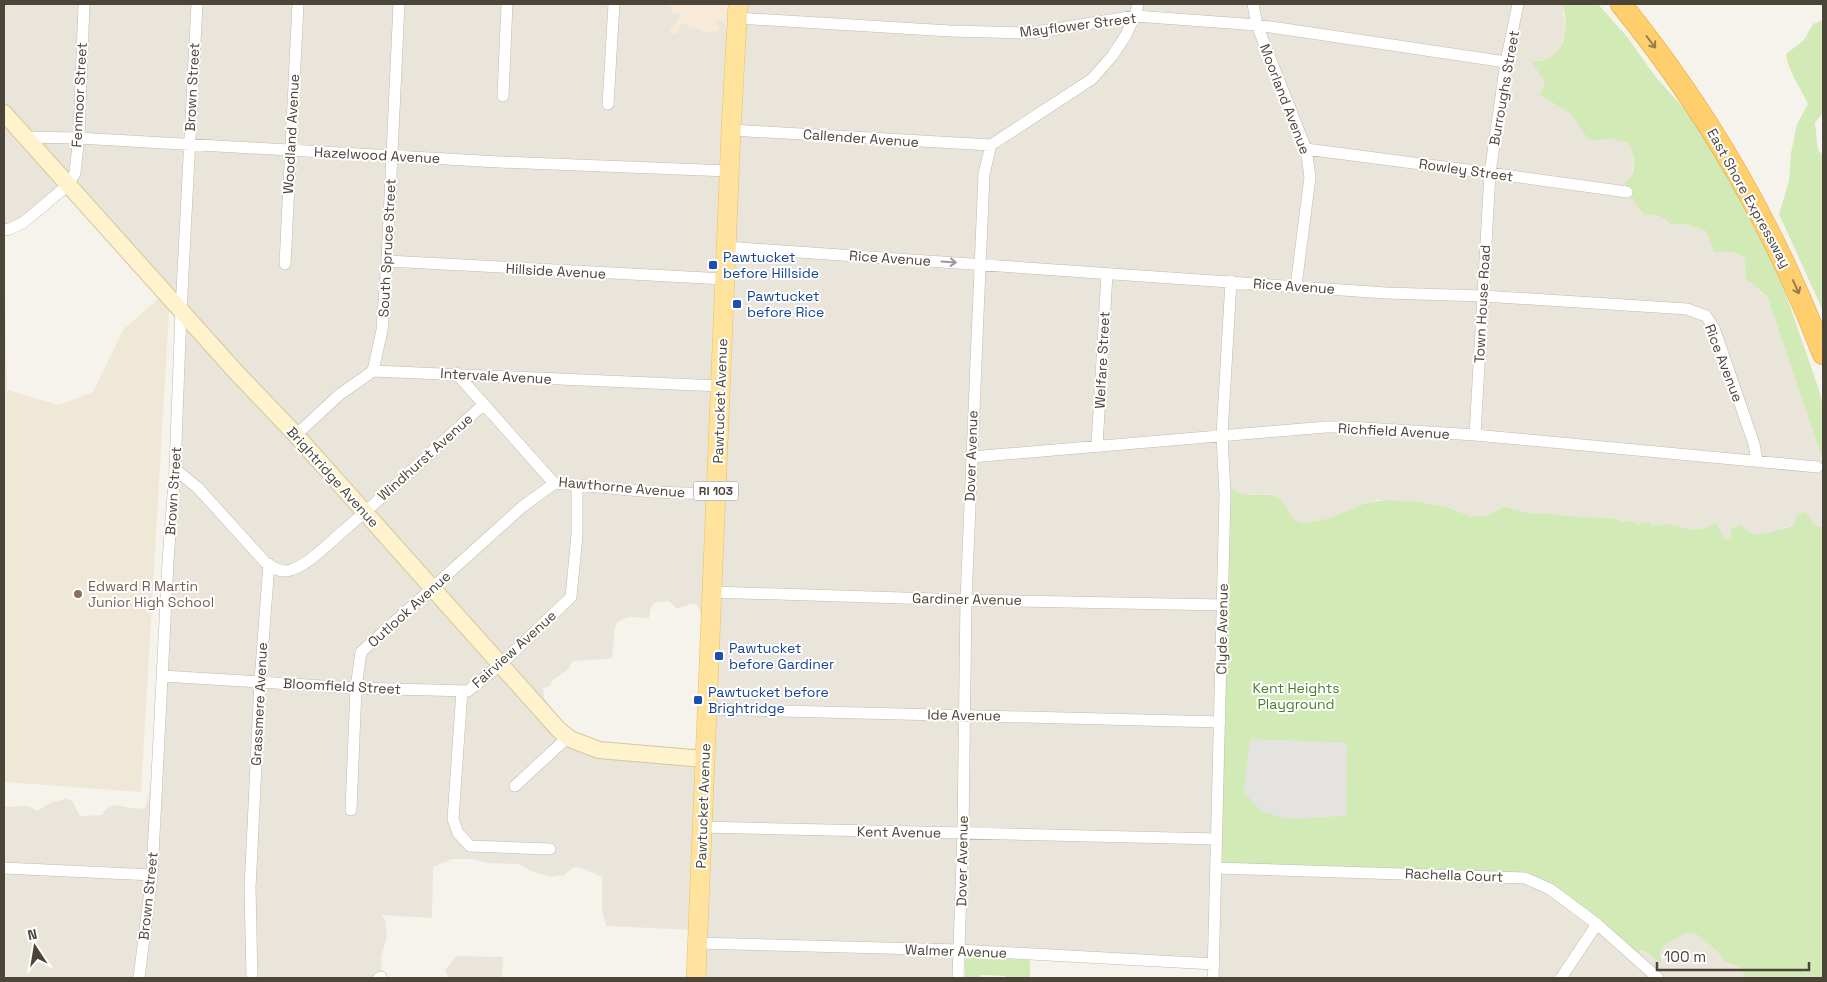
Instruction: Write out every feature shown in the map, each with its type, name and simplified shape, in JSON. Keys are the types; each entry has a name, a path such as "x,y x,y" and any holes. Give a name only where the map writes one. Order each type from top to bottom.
{"highway":[{"name":"East Shore Expressway","path":"1621,4 1673,72 1734,165 1786,264 1823,354"}],"main road":[{"name":"Pawtucket Avenue","path":"696,978 729,171 738,11"}],"street":[{"name":"Fenmoor Street","path":"68,185 75,173 84,4"},
{"name":"Brown Street","path":"139,978 152,875 168,561 175,469 197,4"},
{"name":"Woodland Avenue","path":"285,264 298,4"},
{"name":"South Spruce Street","path":"373,371 382,330 387,261 399,4"},
{"path":"503,96 507,4"},
{"path":"608,104 614,4"},
{"path":"992,145 1092,79 1113,55 1126,35 1135,16 1138,4"},
{"name":"Moorland Avenue","path":"1253,4 1257,25 1306,149 1310,177 1296,286"},
{"name":"Burroughs Street","path":"1490,172 1506,62 1518,4"},
{"name":"Mayflower Street","path":"738,11 950,32 1031,34 1135,16 1257,25 1506,62"},
{"name":"Brightridge Avenue","path":"4,113 181,311 296,435 558,729 568,737 599,750 704,759"},
{"name":"Callender Avenue","path":"731,130 992,145"},
{"name":"Hazelwood Avenue","path":"24,137 78,138 499,162 729,171"},
{"name":"Dover Avenue","path":"958,978 971,457 984,174 992,145"},
{"name":"Rowley Street","path":"1306,149 1490,172 1627,192"},
{"name":"Town House Road","path":"1475,435 1490,172"},
{"path":"4,230 24,222 68,185"},
{"name":"Rice Avenue","path":"726,247 1386,293 1483,296 1687,309 1706,316 1714,328 1754,444 1757,461"},
{"name":"Hillside Avenue","path":"387,261 725,278"},
{"name":"Welfare Street","path":"1096,446 1107,274"},
{"name":"Clyde Avenue","path":"1214,978 1225,495 1222,435 1231,281"},
{"path":"296,435 339,395 373,371"},
{"name":"Intervale Avenue","path":"373,371 721,386"},
{"name":"Hawthorne Avenue","path":"456,374 552,481 652,492 716,494"},
{"name":"Windhurst Avenue","path":"268,564 285,571 300,566 364,512 484,404"},
{"name":"Richfield Avenue","path":"971,457 1222,435 1350,427 1475,435 1817,467"},
{"path":"175,469 198,488 268,564"},
{"name":"Outlook Avenue","path":"352,810 356,688 361,652 522,507 555,482"},
{"name":"Fairview Avenue","path":"550,849 470,846 458,834 453,819 462,691 468,691 501,664 571,597 577,536 577,485"},
{"name":"Grassmere Avenue","path":"252,978 250,888 268,564"},
{"name":"Gardiner Avenue","path":"711,592 966,600 1223,605"},
{"name":"Bloomfield Street","path":"163,676 356,688 462,691"},
{"name":"Ide Avenue","path":"707,709 1220,722"},
{"path":"515,786 568,737"},
{"name":"Kent Avenue","path":"702,827 1217,838"},
{"path":"4,868 152,875"},
{"name":"Rachella Court","path":"1216,868 1525,878 1550,888 1597,924 1658,978"},
{"path":"1561,978 1597,924"},
{"name":"Walmer Avenue","path":"698,942 959,950 1214,964"}],"shaded area":[{"path":"4,4 670,4 673,13 682,14 670,30 678,31 685,22 690,27 698,28 705,32 716,19 725,24 728,36 725,50 737,4 1562,4 1566,29 1561,45 1556,54 1547,60 1532,61 1545,82 1546,99 1571,114 1591,141 1610,139 1627,141 1634,153 1630,196 1655,215 1665,218 1671,225 1686,224 1706,231 1715,252 1731,252 1743,257 1746,266 1745,278 1747,281 1754,283 1762,294 1767,296 1823,461 1823,527 1819,528 1813,524 1795,524 1769,534 1761,535 1731,528 1731,538 1725,540 1716,523 1705,528 1692,530 1669,524 1651,525 1649,521 1638,524 1627,520 1621,522 1619,519 1546,513 1534,514 1504,508 1487,516 1470,516 1447,507 1379,500 1366,503 1330,518 1304,523 1294,520 1280,499 1269,494 1242,495 1234,489 1525,873 1640,950 1656,958 1659,963 1662,963 1660,953 1663,946 1684,934 1695,933 1717,951 1723,961 1738,966 1747,978 1213,978 1212,962 959,950 958,978 695,978 696,930 606,926 602,911 602,877 585,869 574,867 564,875 550,877 531,871 519,864 452,859 433,867 432,918 382,915 385,920 387,937 381,957 385,978 4,978 4,807 24,806 31,807 37,811 52,802 66,799 72,801 80,816 102,815 106,809 113,805 139,809 146,807 149,791 155,789 181,313 68,184 4,229","holes":["669,601 677,609 690,604 696,604 703,622 703,758 566,738 550,712 551,708 544,698 543,688 550,686 553,680 569,669 572,661 608,659 612,657 617,622 628,617 649,618 651,607 654,603"]},
{"path":"670,4 737,4 727,50 725,50 728,36 725,24 720,19 716,19 720,28 719,31 705,32 698,28 690,27 684,22 677,33 672,34 670,30 682,14 673,13"},
{"name":"Edward R Martin Junior High School","path":"4,242 7,390 59,405 93,392 123,330 161,296 169,311 141,792 4,782"},
{"path":"1250,739 1347,743 1346,816 1288,819 1261,811 1244,792"},
{"path":"457,956 503,957 502,978 449,978 445,970"}],"green space":[{"path":"1562,4 1598,4 1628,38 1655,76 1688,113 1742,199 1783,286 1818,387 1823,405 1823,461 1767,296 1754,284 1747,281 1743,257 1731,252 1714,252 1706,231 1686,224 1671,225 1659,216 1644,215 1630,196 1625,182 1632,176 1634,162 1632,151 1627,142 1610,139 1591,141 1571,114 1540,95 1545,82 1531,61 1547,59 1559,50 1566,27"},
{"path":"1823,20 1823,113 1815,123 1818,150 1823,155 1823,311 1779,214 1789,181 1791,153 1797,124 1808,104 1792,74 1786,54 1804,40 1813,24"},
{"name":"Kent Heights Playground","path":"1232,488 1245,494 1276,496 1283,502 1294,520 1304,523 1330,518 1366,503 1386,500 1418,502 1447,507 1470,516 1487,516 1504,507 1534,514 1546,513 1610,518 1619,519 1621,522 1627,520 1638,524 1649,521 1651,525 1669,524 1692,530 1705,528 1716,523 1725,540 1731,538 1731,528 1741,525 1755,534 1769,533 1795,524 1797,515 1806,512 1815,525 1823,527 1823,978 1747,978 1738,966 1723,961 1717,951 1695,933 1684,934 1663,946 1660,953 1662,964 1643,951 1640,950 1638,955 1528,874 1222,868 1216,841 1224,491"},
{"path":"968,955 1030,960 1030,978 981,975 980,978 965,978 965,959"}],"place":[{"name":"Pawtucket before Hillside","path":"713,265"},
{"name":"Pawtucket before Rice","path":"737,304"},
{"name":"Edward R Martin Junior High School","path":"78,594"},
{"name":"Pawtucket before Gardiner","path":"719,656"},
{"name":"Pawtucket before Brightridge","path":"698,700"}]}
